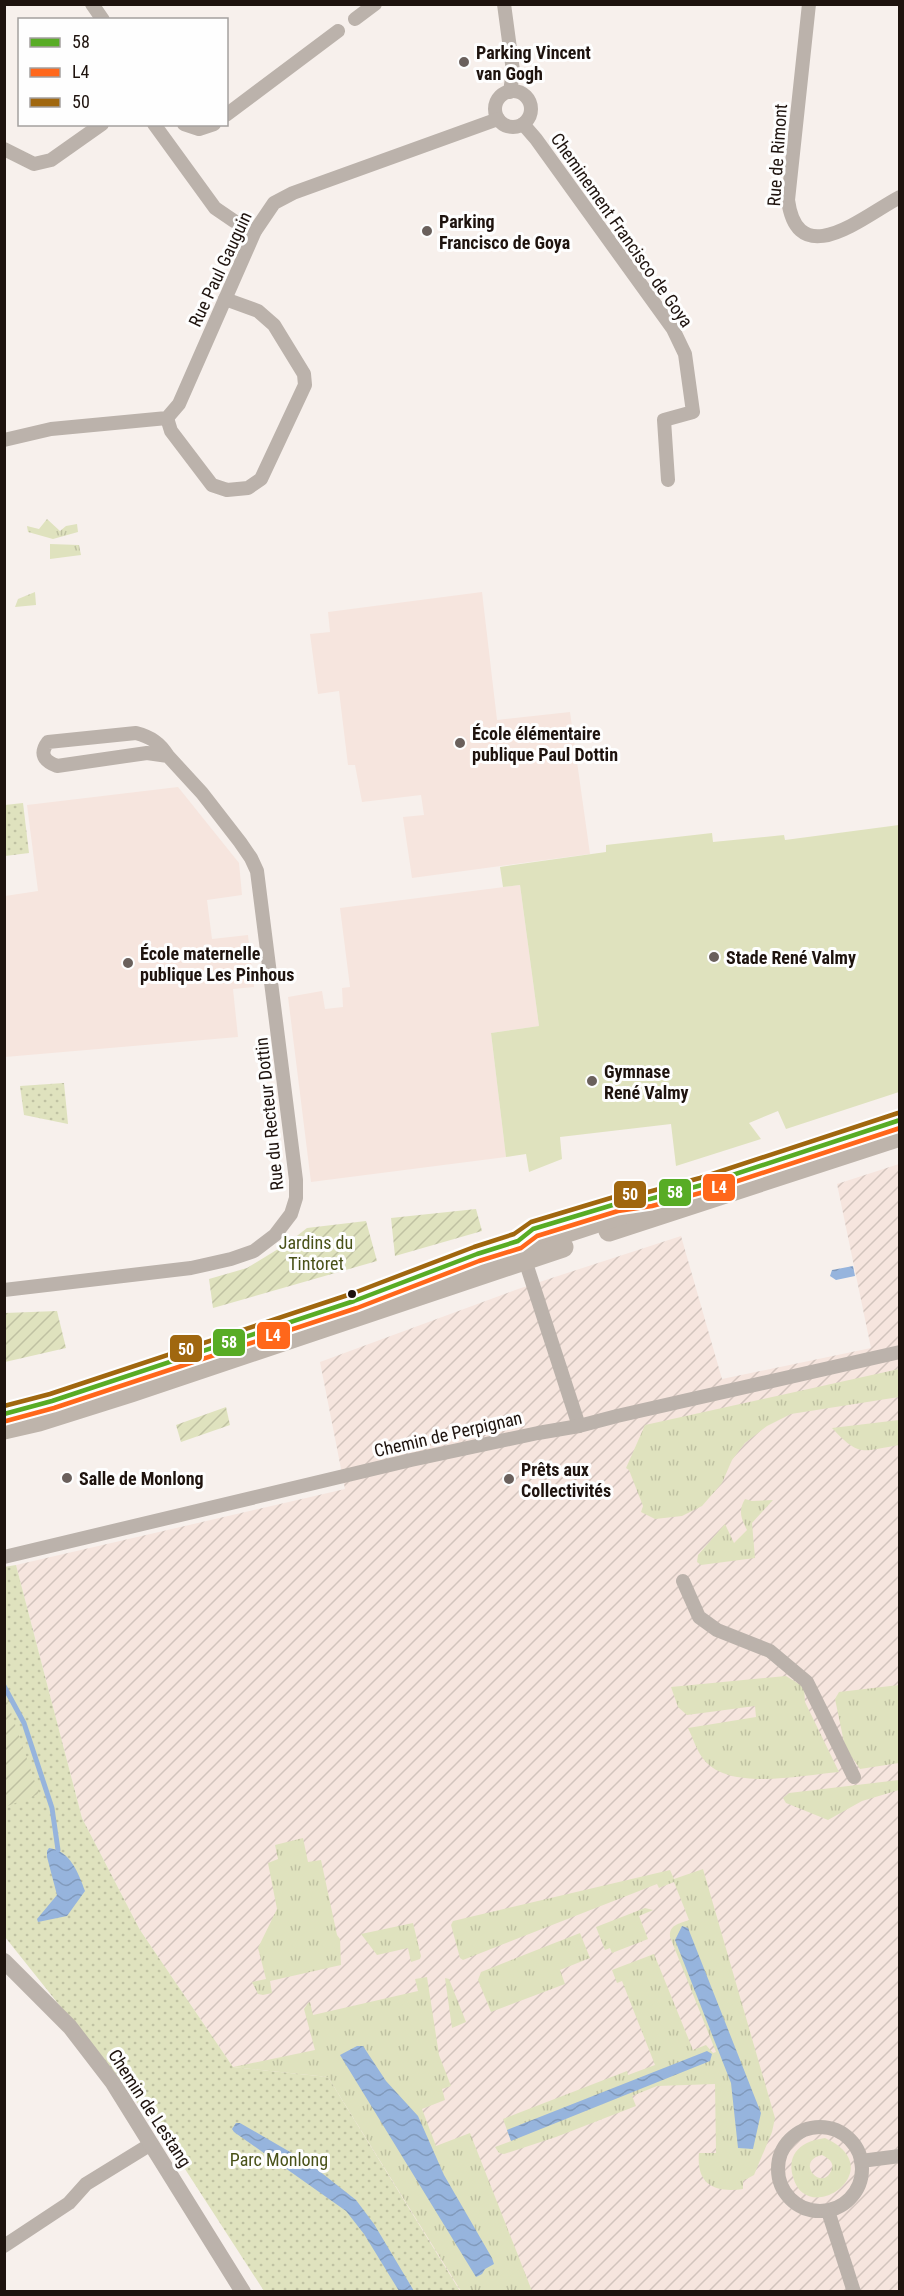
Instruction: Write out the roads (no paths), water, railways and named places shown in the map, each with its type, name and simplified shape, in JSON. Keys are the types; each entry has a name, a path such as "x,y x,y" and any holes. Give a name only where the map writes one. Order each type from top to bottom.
{"main road":[{"path":"4,1414 52,1401 343,1304 477,1254 522,1250 540,1241 619,1215 650,1198 702,1185 900,1120"},
{"path":"4,1429 39,1421 131,1392 522,1250 900,1136"}],"street":[{"path":"92,4 102,18"},
{"path":"355,19 375,4"},
{"path":"504,4 513,71 510,92"},
{"name":"Rue de Rimont","path":"809,4 788,200 790,216 799,231 811,236 829,236 853,225 900,197"},
{"path":"228,114 338,32"},
{"path":"510,92 523,94 528,100 531,113 523,124 509,127 498,119 496,106 498,99 510,92"},
{"name":"Rue Paul Gauguin","path":"168,418 179,404 255,231 274,203 293,193 498,119"},
{"name":"Cheminement Francisco de Goya","path":"523,124 673,329 685,354 693,412 664,420 668,480"},
{"path":"4,149 34,164 51,160 99,126"},
{"path":"155,126 215,208 255,231"},
{"path":"190,126 199,129 208,126"},
{"path":"4,440 51,429 168,418 171,430 212,485 227,490 248,488 261,479 305,386 304,374 274,325 258,311 225,299"},
{"name":"Rue du Recteur Dottin","path":"4,1290 191,1268 231,1259 254,1251 275,1235 291,1214 296,1198 296,1180 257,871 251,858 202,793 168,756 162,746 148,736 136,733 48,742 43,749 43,756 48,762 57,766 147,753 168,756"},
{"path":"522,1250 579,1426"},
{"name":"Chemin de Perpignan","path":"4,1557 411,1460 538,1432 579,1426 900,1352"},
{"path":"683,1581 699,1617 717,1630 770,1650 807,1682 854,1778"},
{"name":"Chemin de Lestang","path":"4,1961 70,2027 91,2053 243,2292"},
{"path":"813,2127 835,2129 848,2137 857,2148 863,2169 860,2183 853,2196 842,2206 828,2211 805,2209 792,2201 783,2190 778,2176 780,2155 787,2142 799,2132 813,2127"},
{"path":"4,2246 69,2203 86,2184 151,2144"},
{"path":"861,2161 900,2156"},
{"path":"828,2211 854,2292"}],"water":[{"path":"853,1266 855,1276 836,1280 830,1276 832,1270"},
{"path":"49,1848 63,1853 68,1858 77,1870 85,1891 67,1916 38,1922 37,1919 57,1895 47,1857"},
{"path":"682,1926 688,1928 761,2113 753,2149 738,2148 731,2083 675,1940"},
{"path":"357,2046 363,2046 386,2081 418,2116 444,2175 492,2258 494,2264 485,2269 482,2274 476,2277 340,2055"},
{"path":"707,2051 712,2054 710,2061 511,2141 507,2130"},
{"path":"236,2123 240,2123 309,2163 356,2200 374,2224 414,2291 399,2291 364,2234 346,2211 234,2132 232,2129"}],"waterway":[{"path":"4,1686 24,1723 52,1808 58,1850"}],"place":[{"name":"Parking Vincent van Gogh","path":"464,62"},
{"name":"Parking Francisco de Goya","path":"427,231"},
{"name":"École élémentaire publique Paul Dottin","path":"460,743"},
{"name":"Stade René Valmy","path":"714,957"},
{"name":"École maternelle publique Les Pinhous","path":"128,963"},
{"name":"Gymnase René Valmy","path":"592,1081"},
{"name":"Salle de Monlong","path":"67,1478"},
{"name":"Prêts aux Collectivités","path":"509,1479"}],"park label":[{"name":"Jardins du Tintoret","path":"316,1252"},
{"name":"Parc Monlong","path":"279,2159"}]}
